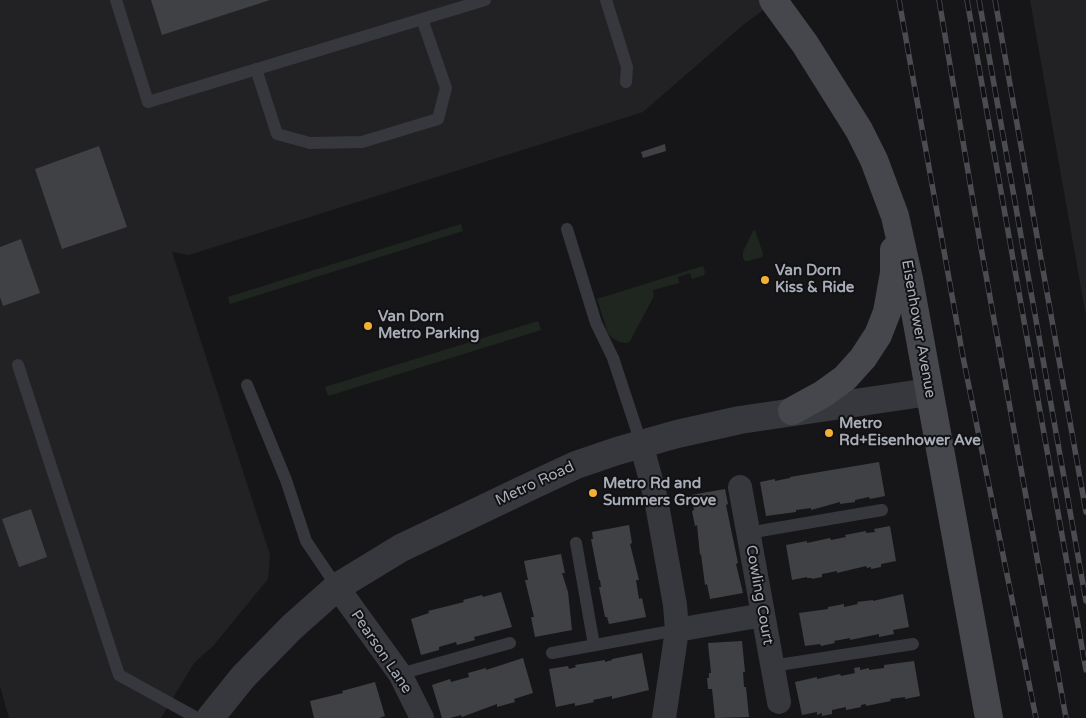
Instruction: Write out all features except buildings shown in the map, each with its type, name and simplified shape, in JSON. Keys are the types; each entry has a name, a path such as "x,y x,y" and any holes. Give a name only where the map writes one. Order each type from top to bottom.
{"main road":[{"name":"Eisenhower Avenue","path":"773,0 805,44 859,130 874,160 895,216 909,279 983,676 989,718"},
{"path":"792,411 823,394 845,378 863,358 878,334 887,312 894,273 895,216"}],"street":[{"name":"Metro Road","path":"210,718 243,676 292,627 338,587 401,548 576,465 641,443 730,422 792,411 929,392"},
{"path":"641,443 656,498 676,605 677,630 664,718"},
{"name":"Cowling Court","path":"740,488 779,702"},
{"name":"Pearson Lane","path":"338,587 400,674 420,717"},
{"path":"677,630 763,615"}],"lane":[{"path":"116,0 148,102 485,0"},
{"path":"606,0 627,67 626,82"},
{"path":"256,69 277,134 310,143 362,142 438,118 446,88 422,19"},
{"path":"567,229 596,323 614,358 641,443"},
{"path":"18,365 119,676 197,718"},
{"path":"247,385 286,480 306,541 338,587"},
{"path":"748,533 882,510"},
{"path":"576,543 594,645"},
{"path":"552,652 677,630"},
{"path":"400,674 510,643"},
{"path":"772,666 913,644"}],"shaded area":[{"path":"0,0 772,0 774,2 743,25 643,112 189,255 172,252 270,555 268,579 213,646 194,663 161,718 9,718 0,686"},
{"path":"1030,0 1086,0 1086,316"},
{"path":"461,224 463,231 230,304 228,297"},
{"path":"755,230 763,254 762,257 745,261 743,252"},
{"path":"703,266 704,275 692,279 690,273 678,277 679,283 653,290 654,296 630,341 627,343 619,342 608,333 597,299"},
{"path":"538,321 541,330 328,396 325,387"}],"railway":[{"path":"899,0 963,357 1036,718"},
{"path":"939,0 980,242 1066,718"},
{"path":"967,0 1086,670"},
{"path":"979,0 1086,601"},
{"path":"995,0 1086,512"}],"place":[{"name":"Van Dorn Kiss & Ride","path":"765,280"},
{"name":"Van Dorn Metro Parking","path":"368,326"},
{"name":"Metro Rd+Eisenhower Ave","path":"829,433"},
{"name":"Metro Rd and Summers Grove","path":"593,493"}]}
